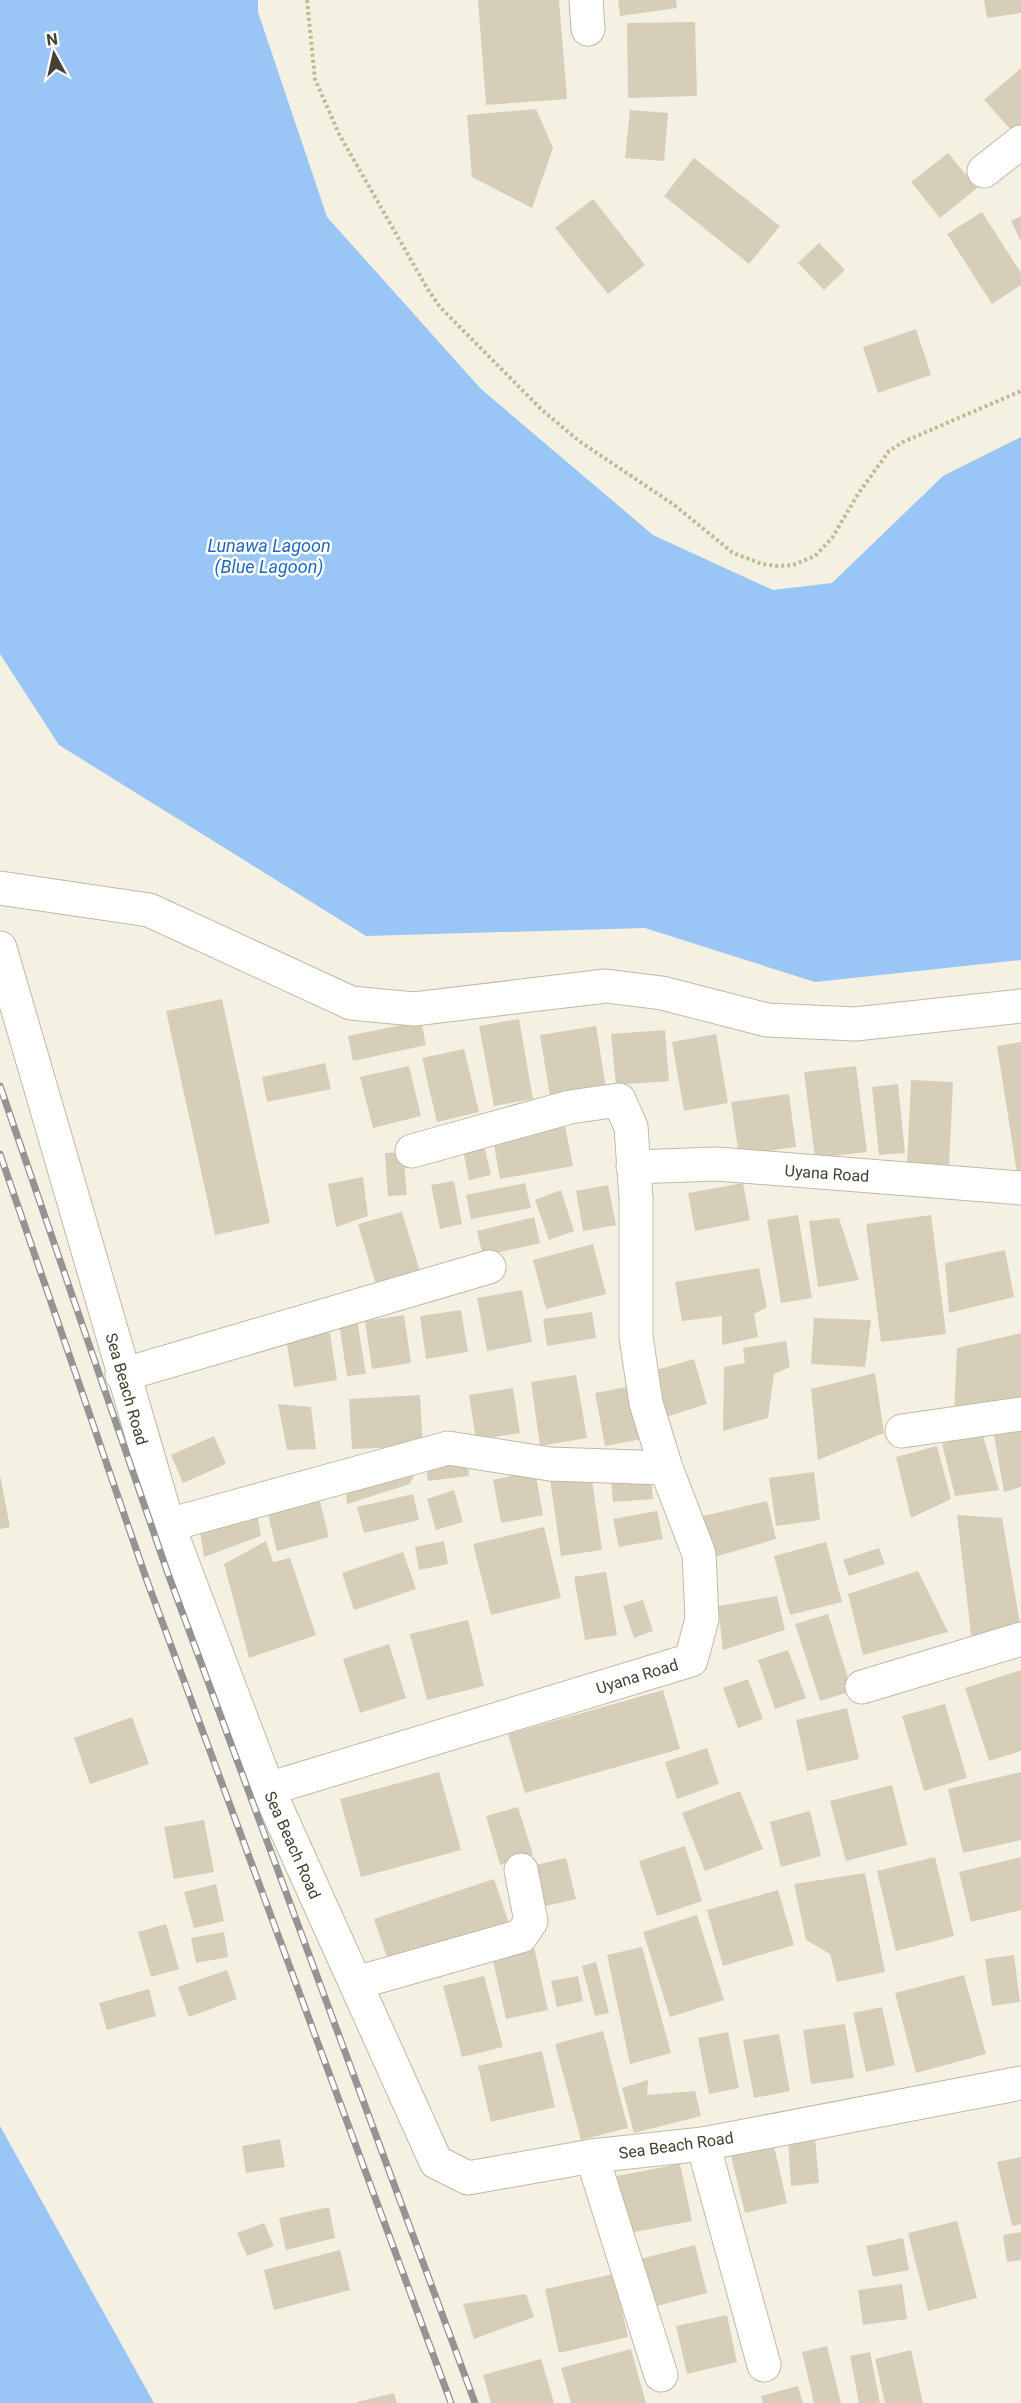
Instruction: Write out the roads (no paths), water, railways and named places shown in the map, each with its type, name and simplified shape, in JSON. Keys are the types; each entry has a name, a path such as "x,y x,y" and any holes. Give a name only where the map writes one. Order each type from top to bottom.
{"street":[{"path":"984,171 1021,142"},
{"path":"0,888 149,910 351,1003 414,1009 606,986 662,993 766,1020 855,1024 1021,1006"},
{"name":"Sea Beach Road","path":"0,948 122,1374 168,1525 268,1789 435,2162 468,2178 592,2156 703,2144 1021,2083"},
{"path":"412,1151 570,1107 619,1100 631,1127 634,1183"},
{"name":"Uyana Road","path":"268,1789 691,1660 702,1619 699,1554 666,1468 646,1403 636,1337 634,1183 717,1164 1021,1188"},
{"path":"122,1374 489,1267"},
{"path":"902,1431 1021,1414"},
{"path":"168,1525 448,1448 550,1464 666,1468"},
{"path":"861,1687 1021,1639"},
{"path":"356,1983 521,1936 531,1921 521,1870"},
{"path":"703,2144 764,2365"},
{"path":"592,2156 661,2375"}],"water":[{"name":"Lunawa Lagoon (Blue Lagoon)","path":"0,0 258,0 258,12 327,217 481,389 653,535 773,590 832,583 943,476 1021,437 1021,960 815,982 645,928 366,936 59,745 0,654"},
{"path":"0,2126 154,2403 0,2403"}],"railway":[{"path":"0,1086 167,1571 475,2403"},
{"path":"0,1154 146,1578 451,2403"}]}
